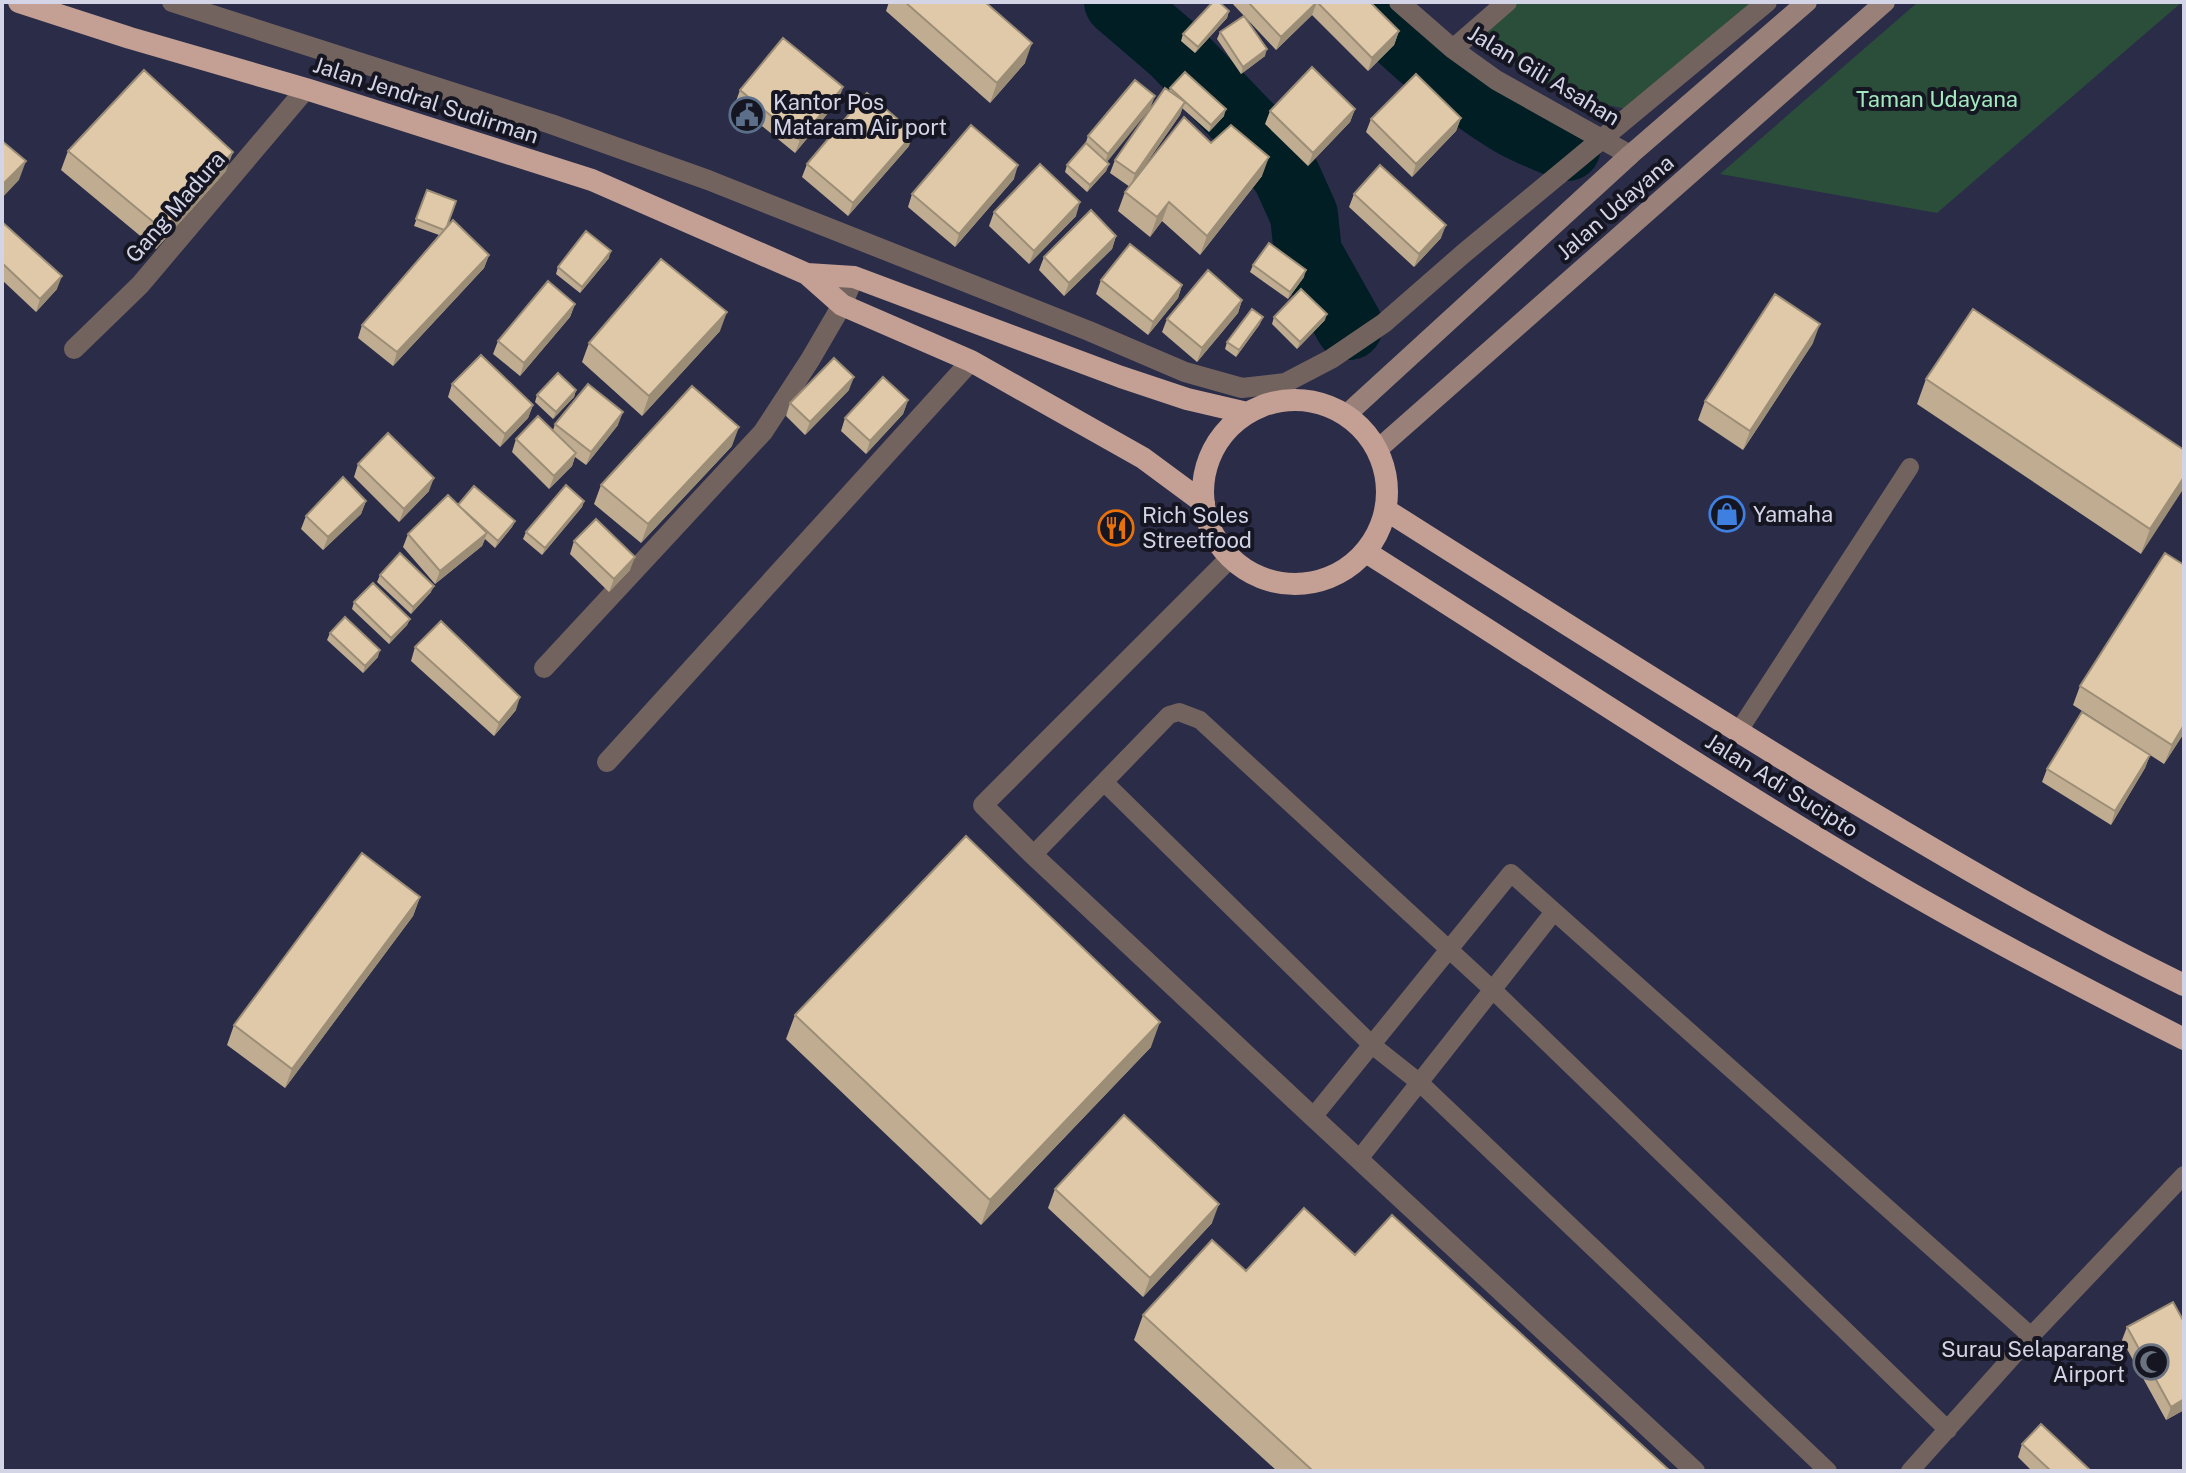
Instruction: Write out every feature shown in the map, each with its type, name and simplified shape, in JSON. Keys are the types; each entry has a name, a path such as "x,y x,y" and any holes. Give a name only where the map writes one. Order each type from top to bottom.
{"highway":[{"name":"Jalan Jendral Sudirman","path":"19,2 592,180 807,274"},
{"path":"807,274 854,277 1121,377 1187,399 1247,413"},
{"path":"807,274 842,305 971,361 1143,458 1204,503"},
{"path":"1304,400 1346,415 1377,450 1386,479 1386,510 1375,540 1366,552 1355,563 1329,578 1299,585 1269,581 1230,558 1212,533 1204,503 1209,458 1225,432 1247,413 1275,402 1304,400"},
{"name":"Jalan Adi Sucipto","path":"1386,510 1738,732 2066,926 2184,985"},
{"name":"Jalan Adi Sucipto","path":"1366,552 1875,873 2065,979 2184,1039"}],"main road":[{"name":"Jalan Udayana","path":"1346,415 1630,155 1807,2"},
{"name":"Jalan Udayana","path":"1377,450 1885,2"}],"street":[{"path":"172,2 551,124 708,180 1185,372 1242,388 1285,383 1331,359 1384,323 1767,2"},
{"path":"1453,49 1507,2"},
{"name":"Jalan Gili Asahan","path":"1407,5 1453,49 1496,80 1630,155"},
{"name":"Gang Madura","path":"74,349 140,285 306,89"},
{"path":"544,668 763,432 842,305 854,277"},
{"path":"607,762 971,361"},
{"path":"1230,558 983,805 1313,1117 1695,1471"}],"lane":[{"path":"1738,732 1910,467"},
{"path":"1033,855 1169,715 1179,712 1200,720 1493,990 1948,1430"},
{"path":"1104,782 1372,1045 1420,1083 1828,1471"},
{"path":"1313,1117 1511,873 2031,1336"},
{"path":"1359,1159 1553,913"},
{"path":"1910,1471 2031,1336 2184,1175"}],"green space":[{"path":"1517,2 1754,2 1630,110 1565,95 1472,41"},
{"name":"Taman Udayana","path":"1918,2 2182,2 1937,213 1720,174"}],"building":[{"path":"905,2 985,2 1032,43 997,83"},
{"path":"1213,2 1219,2 1229,11 1198,47 1183,34"},
{"path":"1248,2 1317,2 1281,37"},
{"path":"1317,2 1370,2 1399,31 1372,58"},
{"path":"1244,16 1267,49 1243,67 1220,32"},
{"path":"783,38 843,87 800,140 740,90"},
{"path":"1312,67 1355,109 1313,153 1270,111"},
{"path":"144,70 233,152 163,230 68,151"},
{"path":"1185,72 1226,109 1211,125 1170,88"},
{"path":"1416,74 1461,118 1416,164 1371,119"},
{"path":"1135,80 1155,96 1108,154 1088,136"},
{"path":"1165,88 1185,102 1135,174 1115,160"},
{"path":"867,93 914,133 853,203 807,164"},
{"path":"1184,117 1211,143 1231,125 1269,157 1207,236 1169,202 1157,217 1125,192"},
{"path":"971,125 1018,165 959,234 912,194"},
{"path":"2,141 26,161 2,185"},
{"path":"1086,143 1109,164 1090,185 1067,165"},
{"path":"1040,164 1080,202 1034,251 994,212"},
{"path":"1380,165 1446,225 1419,254 1354,194"},
{"path":"427,190 456,201 444,230 416,219"},
{"path":"1091,210 1116,236 1069,283 1044,257"},
{"path":"453,220 489,255 397,352 362,325"},
{"path":"2,222 62,276 40,299 2,263"},
{"path":"586,231 611,251 582,287 558,267"},
{"path":"1269,243 1306,270 1290,292 1253,265"},
{"path":"1130,244 1182,285 1153,322 1101,280"},
{"path":"661,259 727,312 649,396 589,343"},
{"path":"1208,270 1242,300 1202,348 1167,319"},
{"path":"548,281 575,304 524,363 498,341"},
{"path":"1301,289 1327,314 1300,342 1274,317"},
{"path":"1775,294 1820,324 1750,431 1705,401"},
{"path":"1252,309 1263,317 1239,350 1227,342"},
{"path":"1973,309 2184,450 2184,477 2150,529 1926,379"},
{"path":"481,355 533,405 505,434 452,384"},
{"path":"834,358 854,377 810,422 790,403"},
{"path":"558,373 576,390 556,412 537,395"},
{"path":"883,377 908,400 870,441 845,418"},
{"path":"588,384 623,412 591,452 555,424"},
{"path":"692,386 739,427 648,524 601,485"},
{"path":"538,416 576,453 554,476 516,439"},
{"path":"388,433 434,478 404,509 358,464"},
{"path":"343,477 366,501 328,537 306,516"},
{"path":"566,485 584,501 545,548 526,532"},
{"path":"474,486 515,521 498,541 458,505"},
{"path":"448,495 487,533 440,571 408,534"},
{"path":"596,519 635,557 614,579 574,541"},
{"path":"400,553 434,586 413,607 380,575"},
{"path":"2165,553 2184,565 2184,725 2172,745 2080,686"},
{"path":"373,583 410,619 391,638 354,602"},
{"path":"345,617 380,650 365,666 330,633"},
{"path":"441,621 520,697 499,723 415,647"},
{"path":"2082,712 2150,755 2115,811 2047,769"},
{"path":"966,836 1160,1022 990,1200 795,1015"},
{"path":"362,853 420,897 292,1069 234,1025"},
{"path":"1124,1115 1219,1204 1150,1278 1055,1189"},
{"path":"1304,1208 1355,1255 1392,1215 1670,1471 1313,1471 1143,1315 1212,1240 1246,1271"},
{"path":"2173,1302 2184,1322 2184,1399 2171,1407 2127,1327"},
{"path":"2041,1424 2091,1471 2051,1471 2022,1444"}],"waterway":[{"path":"1118,2 1175,51 1263,142 1287,177 1304,215 1308,253 1349,326"},
{"path":"1365,2 1416,51 1471,95 1517,125 1567,147"}],"place":[{"name":"Kantor Pos Mataram Air port","path":"747,115"},
{"name":"Yamaha","path":"1727,514"},
{"name":"Rich Soles Streetfood","path":"1116,528"},
{"name":"Surau Selaparang Airport","path":"2151,1362"}]}
